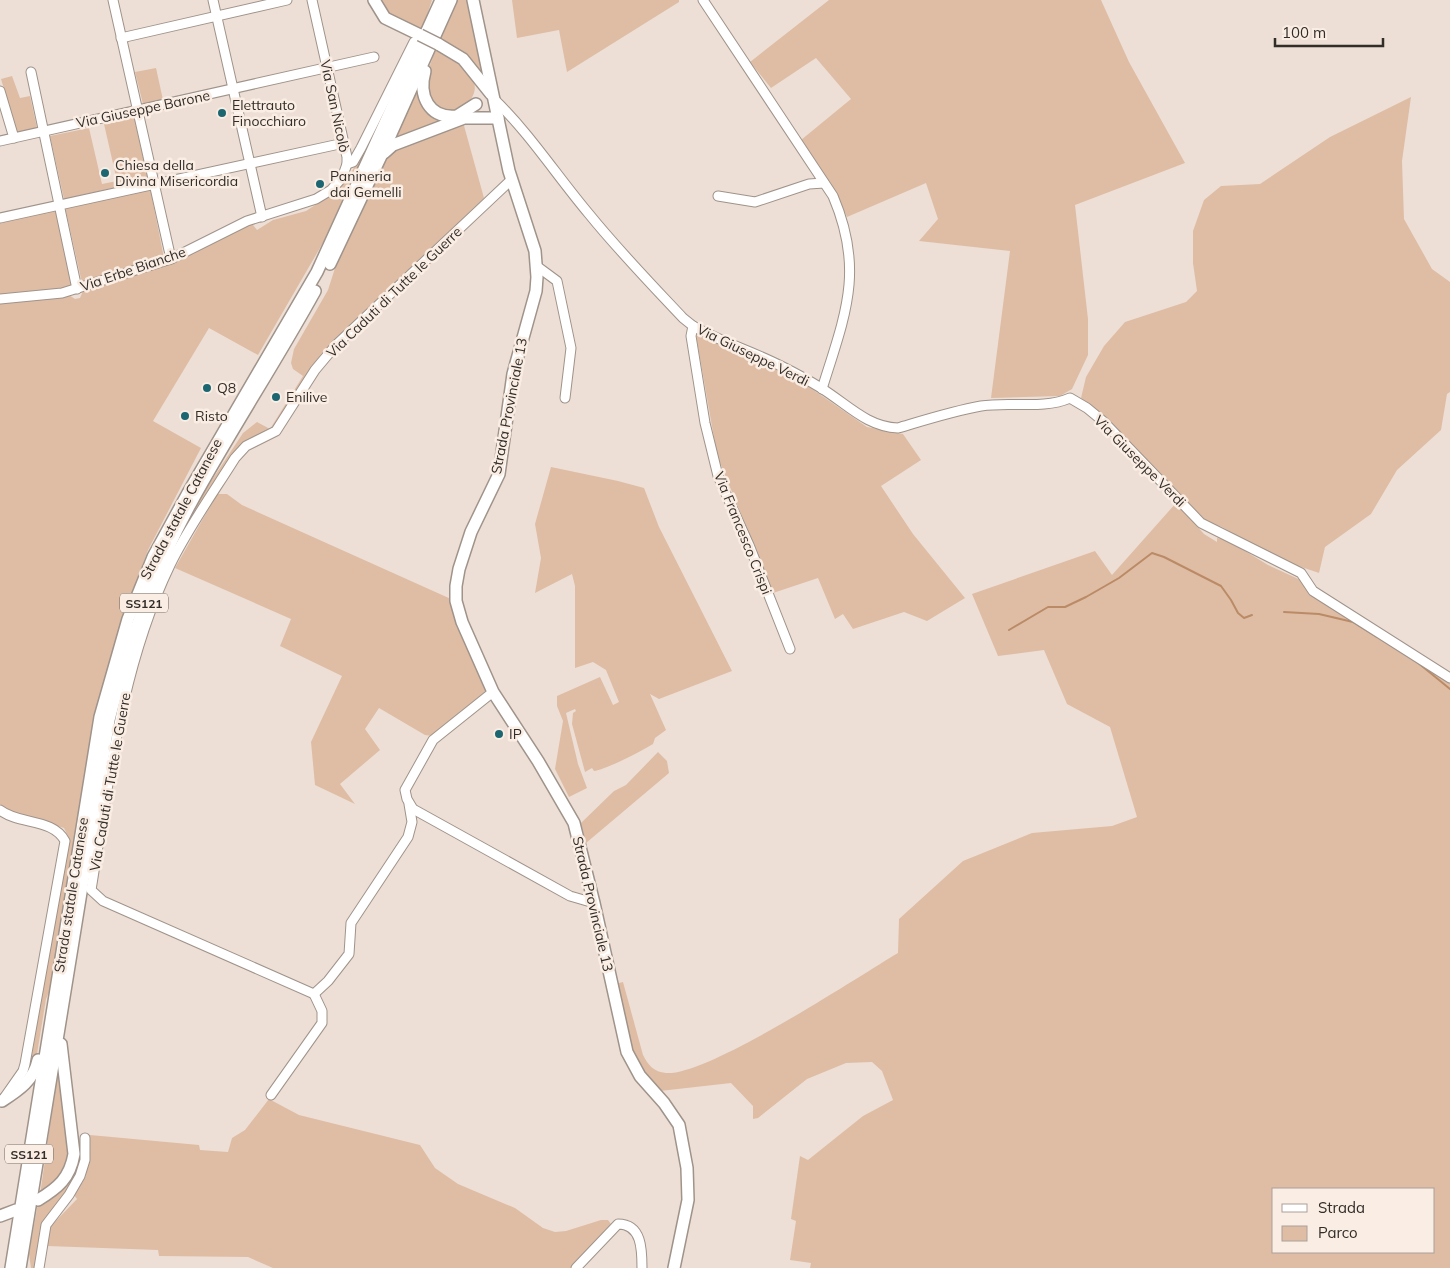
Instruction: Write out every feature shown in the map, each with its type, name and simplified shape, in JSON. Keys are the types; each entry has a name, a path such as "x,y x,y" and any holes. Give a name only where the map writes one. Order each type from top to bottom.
{"main road":[{"path":"374,0 385,18 463,59 495,100"},
{"path":"434,0 426,40 422,86 427,105 438,113 450,116 464,113 476,104"},
{"name":"Strada statale Catanese","path":"20,1268 109,720 126,652 161,563 192,501 324,275 382,154 441,0"},
{"name":"Strada statale Catanese","path":"11,1268 100,717 118,647 139,588 188,492 317,272 426,40 451,0"},
{"name":"Strada Provinciale 13","path":"473,0 511,180 535,252 538,267 536,291 513,374 499,474 471,532 456,586 462,622 493,692 538,761 574,823 631,1063 673,1115 683,1138 688,1200 674,1268"},
{"path":"464,118 479,98 481,80"},
{"path":"382,154 393,145 464,118 498,118"},
{"path":"38,1200 66,1180 72,1168 74,1154 61,1054 64,991"},
{"path":"1,1102 30,1080 48,1040"},
{"path":"0,1216 16,1210"}],"street":[{"path":"113,0 171,259"},
{"path":"213,0 262,217"},
{"path":"121,38 287,0"},
{"name":"Via San Nicolò","path":"312,0 347,164 338,184 316,199"},
{"path":"703,0 824,183 842,217 851,272 850,285 822,389"},
{"path":"347,164 353,162 380,109 426,40"},
{"name":"Via Giuseppe Barone","path":"0,141 374,57"},
{"path":"31,72 77,289"},
{"path":"0,91 14,138"},
{"name":"Via Giuseppe Verdi","path":"495,100 512,116 588,214 628,261 693,326 780,365 822,389 856,414 875,425 887,428 898,428 982,406 1041,404 1060,402 1070,398 1087,408 1104,422 1201,523 1302,573 1313,591 1450,678"},
{"path":"498,118 512,116"},
{"path":"0,218 344,143"},
{"name":"Via Caduti di Tutte le Guerre","path":"314,994 104,901 91,890 121,712 139,647 170,565 235,458 246,446 276,431 315,370 336,345 511,180"},
{"path":"718,196 755,202 809,184 824,183"},
{"name":"Via Erbe Bianche","path":"0,299 48,295 77,289 171,259 247,221 316,199"},
{"path":"538,267 557,282 571,348 566,398"},
{"name":"Via Francesco Crispi","path":"693,326 691,336 705,422 718,476 749,545 790,649"},
{"path":"271,1095 322,1023 322,1010 314,994 328,982 349,954 351,924 408,837 412,822 410,804 405,790 433,740 493,692"},
{"path":"410,804 414,809 570,896 594,903"},
{"path":"0,810 9,817 56,830 65,842 25,1064 23,1071 1,1102"},
{"path":"39,1268 46,1225 69,1195 80,1176 85,1160 85,1138"},
{"path":"576,1268 618,1224 626,1224 634,1230 639,1238 642,1268"}],"green space":[{"path":"378,0 432,0 422,30 391,17"},
{"path":"457,0 469,0 487,83 478,69 467,58 440,39"},
{"path":"512,0 679,0 679,2 567,72 559,30 517,38"},
{"path":"829,0 1101,0 1129,62 1185,163 1075,205 1088,319 1088,355 1072,389 1060,396 991,398 1010,251 919,241 938,219 926,183 847,217 837,195 801,140 851,99 816,58 771,88 750,62"},
{"path":"436,48 465,69 472,77 475,85 474,94 468,103 456,113 437,110 424,83"},
{"path":"156,68 163,100 143,104 135,72"},
{"path":"12,76 20,98 30,96 37,128 17,132 1,79"},
{"path":"419,85 420,97 453,119 394,141"},
{"path":"1411,97 1402,161 1404,219 1432,269 1450,282 1450,392 1447,394 1441,430 1397,470 1371,514 1325,547 1319,573 1278,559 1222,527 1203,521 1159,472 1081,398 1086,377 1104,346 1125,322 1186,302 1197,291 1193,263 1193,231 1204,200 1221,186 1260,184 1330,137"},
{"path":"134,117 148,180 64,199 50,136 89,128 102,184 117,181 104,124"},
{"path":"463,122 484,198 322,353 277,425 236,449 178,541 200,498 243,433 257,422 270,429 303,376 293,369 291,363 294,349 328,290 337,262 390,152"},
{"path":"362,152 366,154 328,234 258,355 209,328 153,421 201,448 148,550 116,638 96,712 50,990 46,999 36,1060 28,1078 69,838 64,828 12,813 0,804 0,303 69,295 75,299 80,298 83,291 178,260 246,225 253,225 257,230 273,220 306,211 347,181"},
{"path":"150,188 164,258 82,283 65,207"},
{"path":"56,210 72,287 0,295 0,223"},
{"path":"696,335 768,364 812,389 867,427 903,434 921,460 881,486 913,534 965,598 927,621 904,612 853,629 843,614 835,619 818,578 773,593 717,455"},
{"path":"551,467 644,488 659,527 732,671 659,699 650,694 666,730 655,738 653,744 648,747 624,760 599,770 594,771 592,768 585,772 572,724 573,713 576,711 575,709 566,713 578,764 587,788 569,797 555,769 563,721 557,706 557,696 600,677 613,705 619,702 606,670 593,662 575,668 575,586 572,574 535,593 541,558 535,524"},
{"path":"217,494 227,494 242,505 451,599 456,625 487,687 485,694 432,736 425,735 379,708 365,729 380,750 340,784 355,804 315,785 311,742 342,676 280,646 291,619 175,568"},
{"path":"1176,503 1204,534 1217,542 1217,538 1227,540 1268,565 1316,587 1450,673 1450,1268 810,1268 811,1263 790,1260 796,1221 791,1219 800,1156 808,1160 863,1116 893,1100 882,1071 872,1062 846,1063 807,1079 758,1118 753,1119 753,1106 731,1083 660,1091 643,1072 633,1055 615,984 623,982 643,1055 649,1065 655,1070 666,1073 686,1070 714,1059 782,1024 898,953 899,919 963,861 1032,833 1112,826 1137,817 1110,727 1067,704 1044,650 998,656 972,594 1095,551 1112,575"},
{"path":"658,752 667,761 669,773 586,843 581,823 614,791 626,785"},
{"path":"59,1062 71,1152 68,1169 40,1195"},
{"path":"269,1099 299,1115 420,1145 435,1168 458,1184 515,1208 543,1228 555,1232 566,1231 601,1220 608,1220 611,1224 571,1268 273,1268 248,1257 159,1256 158,1250 47,1246 49,1228 77,1199 74,1195 86,1176 90,1135 199,1145 200,1150 228,1152 232,1138 245,1130"},
{"path":"73,1118 81,1145 78,1174 67,1194 40,1229 35,1268 31,1268 29,1254 38,1203 67,1183"}],"waterway":[{"path":"1009,630 1048,607 1065,607 1086,597 1119,578 1152,553 1164,557 1221,586 1238,613 1244,618 1252,615"},
{"path":"1284,612 1319,614 1353,622 1377,637"},
{"path":"1417,662 1450,689"}],"place":[{"name":"Elettrauto Finocchiaro","path":"222,113"},
{"name":"Chiesa della Divina Misericordia","path":"105,173"},
{"name":"Panineria dai Gemelli","path":"320,184"},
{"name":"Q8","path":"207,388"},
{"name":"Enilive","path":"276,397"},
{"name":"Risto","path":"185,416"},
{"name":"IP","path":"499,734"}]}
